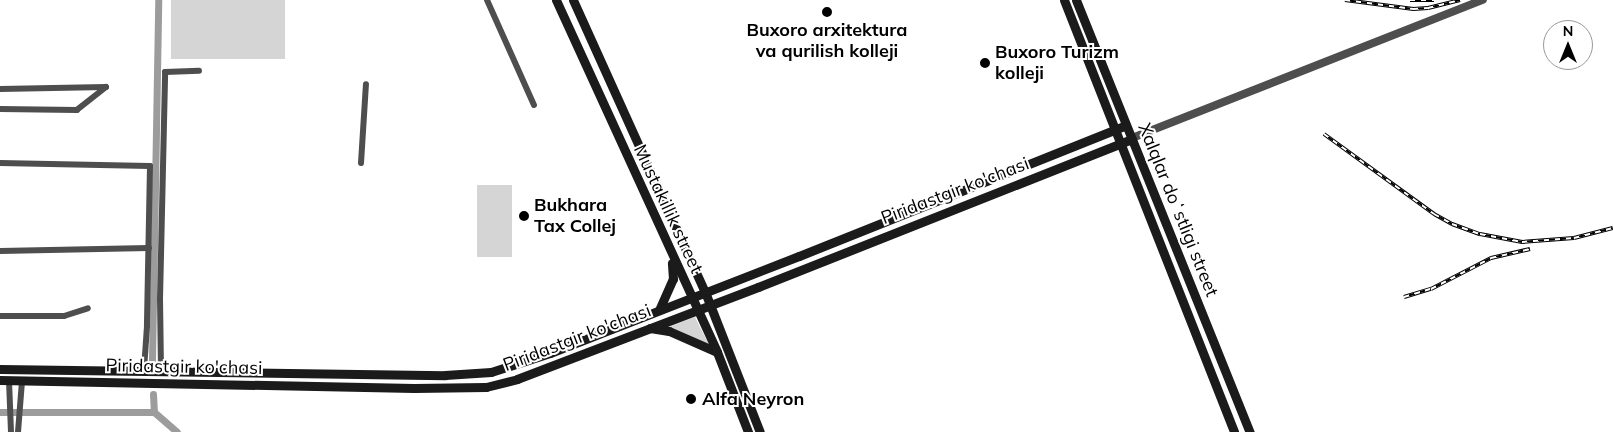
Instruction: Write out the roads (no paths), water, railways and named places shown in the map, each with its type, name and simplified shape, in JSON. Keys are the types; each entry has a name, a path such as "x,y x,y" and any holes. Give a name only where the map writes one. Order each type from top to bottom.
{"main road":[{"name":"Mustakillik street","path":"556,0 671,256 717,352 748,432"},
{"name":"Mustakillik street","path":"573,0 705,292 759,430"},
{"name":"Xalqlar doʻstligi street","path":"1064,0 1234,432"},
{"name":"Xalqlar doʻstligi street","path":"1076,0 1250,432"},
{"path":"580,52 594,47"},
{"name":"Piridastgir ko'chasi","path":"0,369 472,375 514,365 659,310 901,216 1126,125"},
{"name":"Piridastgir ko'chasi","path":"5,380 445,388 486,387 500,384 649,328 1132,138"},
{"path":"901,216 906,226"},
{"path":"659,310 673,280 671,256"},
{"path":"649,328 669,331 717,352"},
{"path":"161,383 162,370"},
{"path":"445,375 445,388"},
{"path":"748,432 759,430"}],"street":[{"path":"487,0 534,105"},
{"path":"1132,138 1483,0"},
{"path":"162,370 160,299 165,72 199,71"},
{"path":"361,163 366,84"},
{"path":"0,89 106,87 77,110 0,109"},
{"path":"0,163 150,166 144,370"},
{"path":"0,250 149,248"},
{"path":"0,316 64,316 88,308"},
{"path":"5,380 11,412 11,432"},
{"path":"18,432 22,381"}],"waterway":[{"path":"152,360 158,0"},
{"path":"153,394 154,412 177,432"},
{"path":"0,412 154,412"}],"railway":[{"path":"1345,0 1413,9 1428,8 1460,0"},
{"path":"1410,0 1434,0"},
{"path":"1324,134 1434,214 1452,224 1480,234 1522,242 1574,238 1613,228"},
{"path":"1404,297 1431,289 1491,258 1530,249"}],"place":[{"name":"Buxoro arxitektura va qurilish kolleji","path":"827,12"},
{"name":"Buxoro Turizm kolleji","path":"985,63"},
{"name":"Bukhara Tax Collej","path":"524,216"},
{"name":"Alfa Neyron","path":"691,399"}]}
